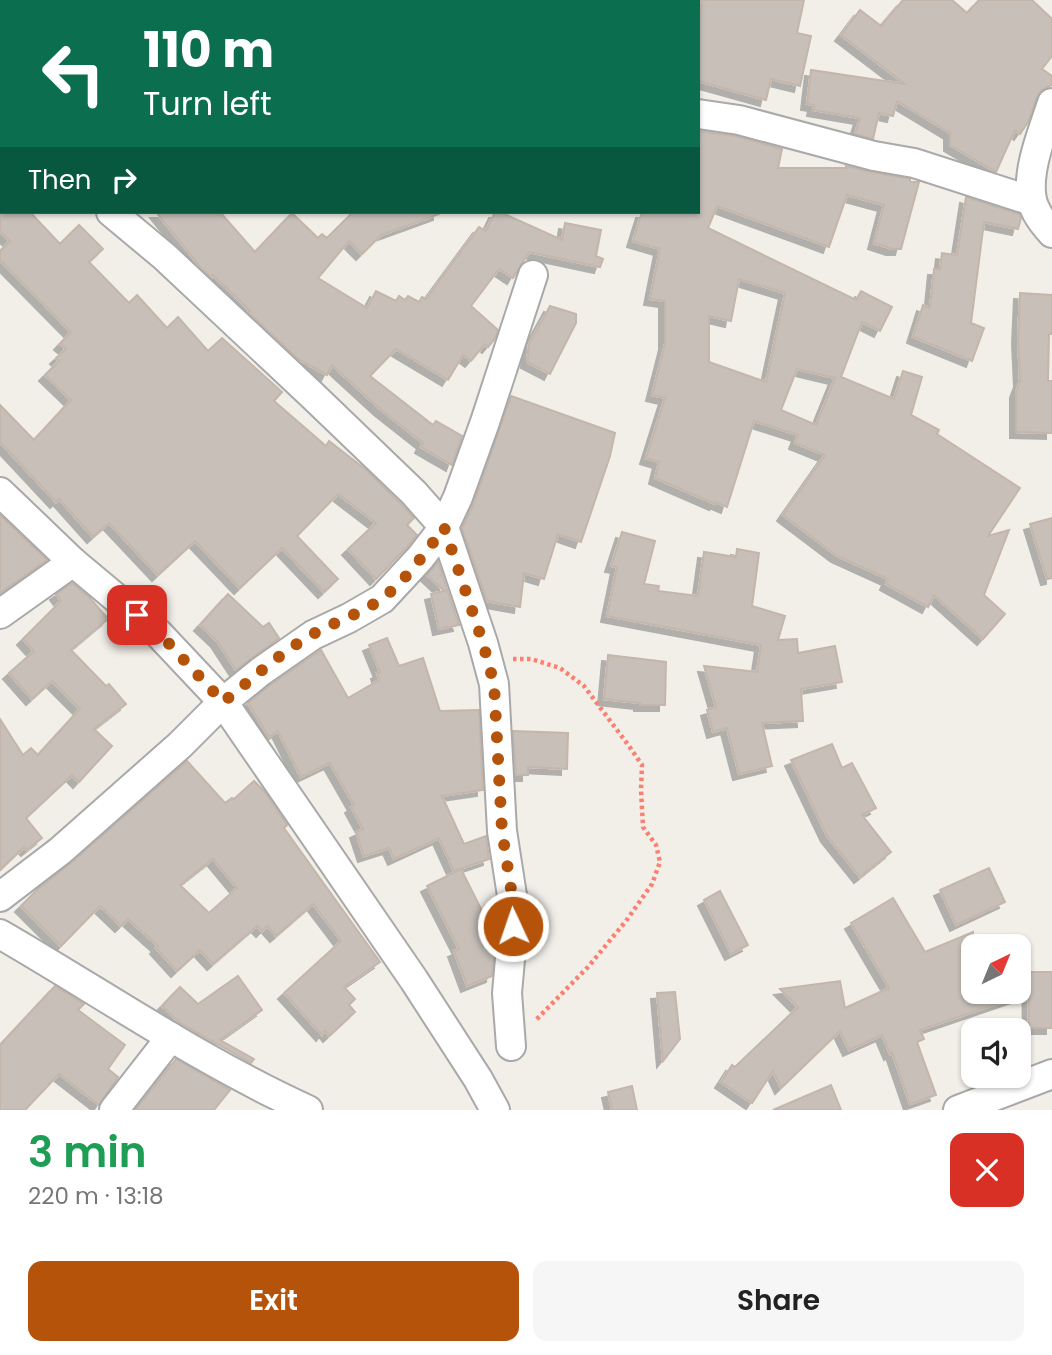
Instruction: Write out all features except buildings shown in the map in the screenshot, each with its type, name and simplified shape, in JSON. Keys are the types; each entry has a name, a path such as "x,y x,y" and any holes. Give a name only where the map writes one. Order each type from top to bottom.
{"street":[{"path":"1052,103 1047,139 1031,184 1032,201 1040,219 1052,233"},
{"path":"700,114 739,120 874,156 914,163 1032,201"},
{"path":"113,214 165,257 312,395 414,493 444,527 494,684 502,831 513,902 507,993 511,1046"},
{"path":"0,897 61,851 180,745 223,702 260,672 313,635 382,598 420,558 444,527 458,497 533,275"},
{"path":"0,492 73,562 159,633 223,702 414,980 495,1110"},
{"path":"0,614 73,562"},
{"path":"0,933 171,1037 275,1095 308,1110"},
{"path":"114,1110 171,1037"},
{"path":"958,1110 1052,1074"}],"path":[{"path":"487,659 531,659 559,668 584,686 642,765 643,827 656,845 660,862 652,884 626,921 588,967 511,1046"}],"route":[{"path":"137,615 159,633 223,702 292,648 382,598 402,579 444,527 494,684 502,831 513,902 513,926"}]}
